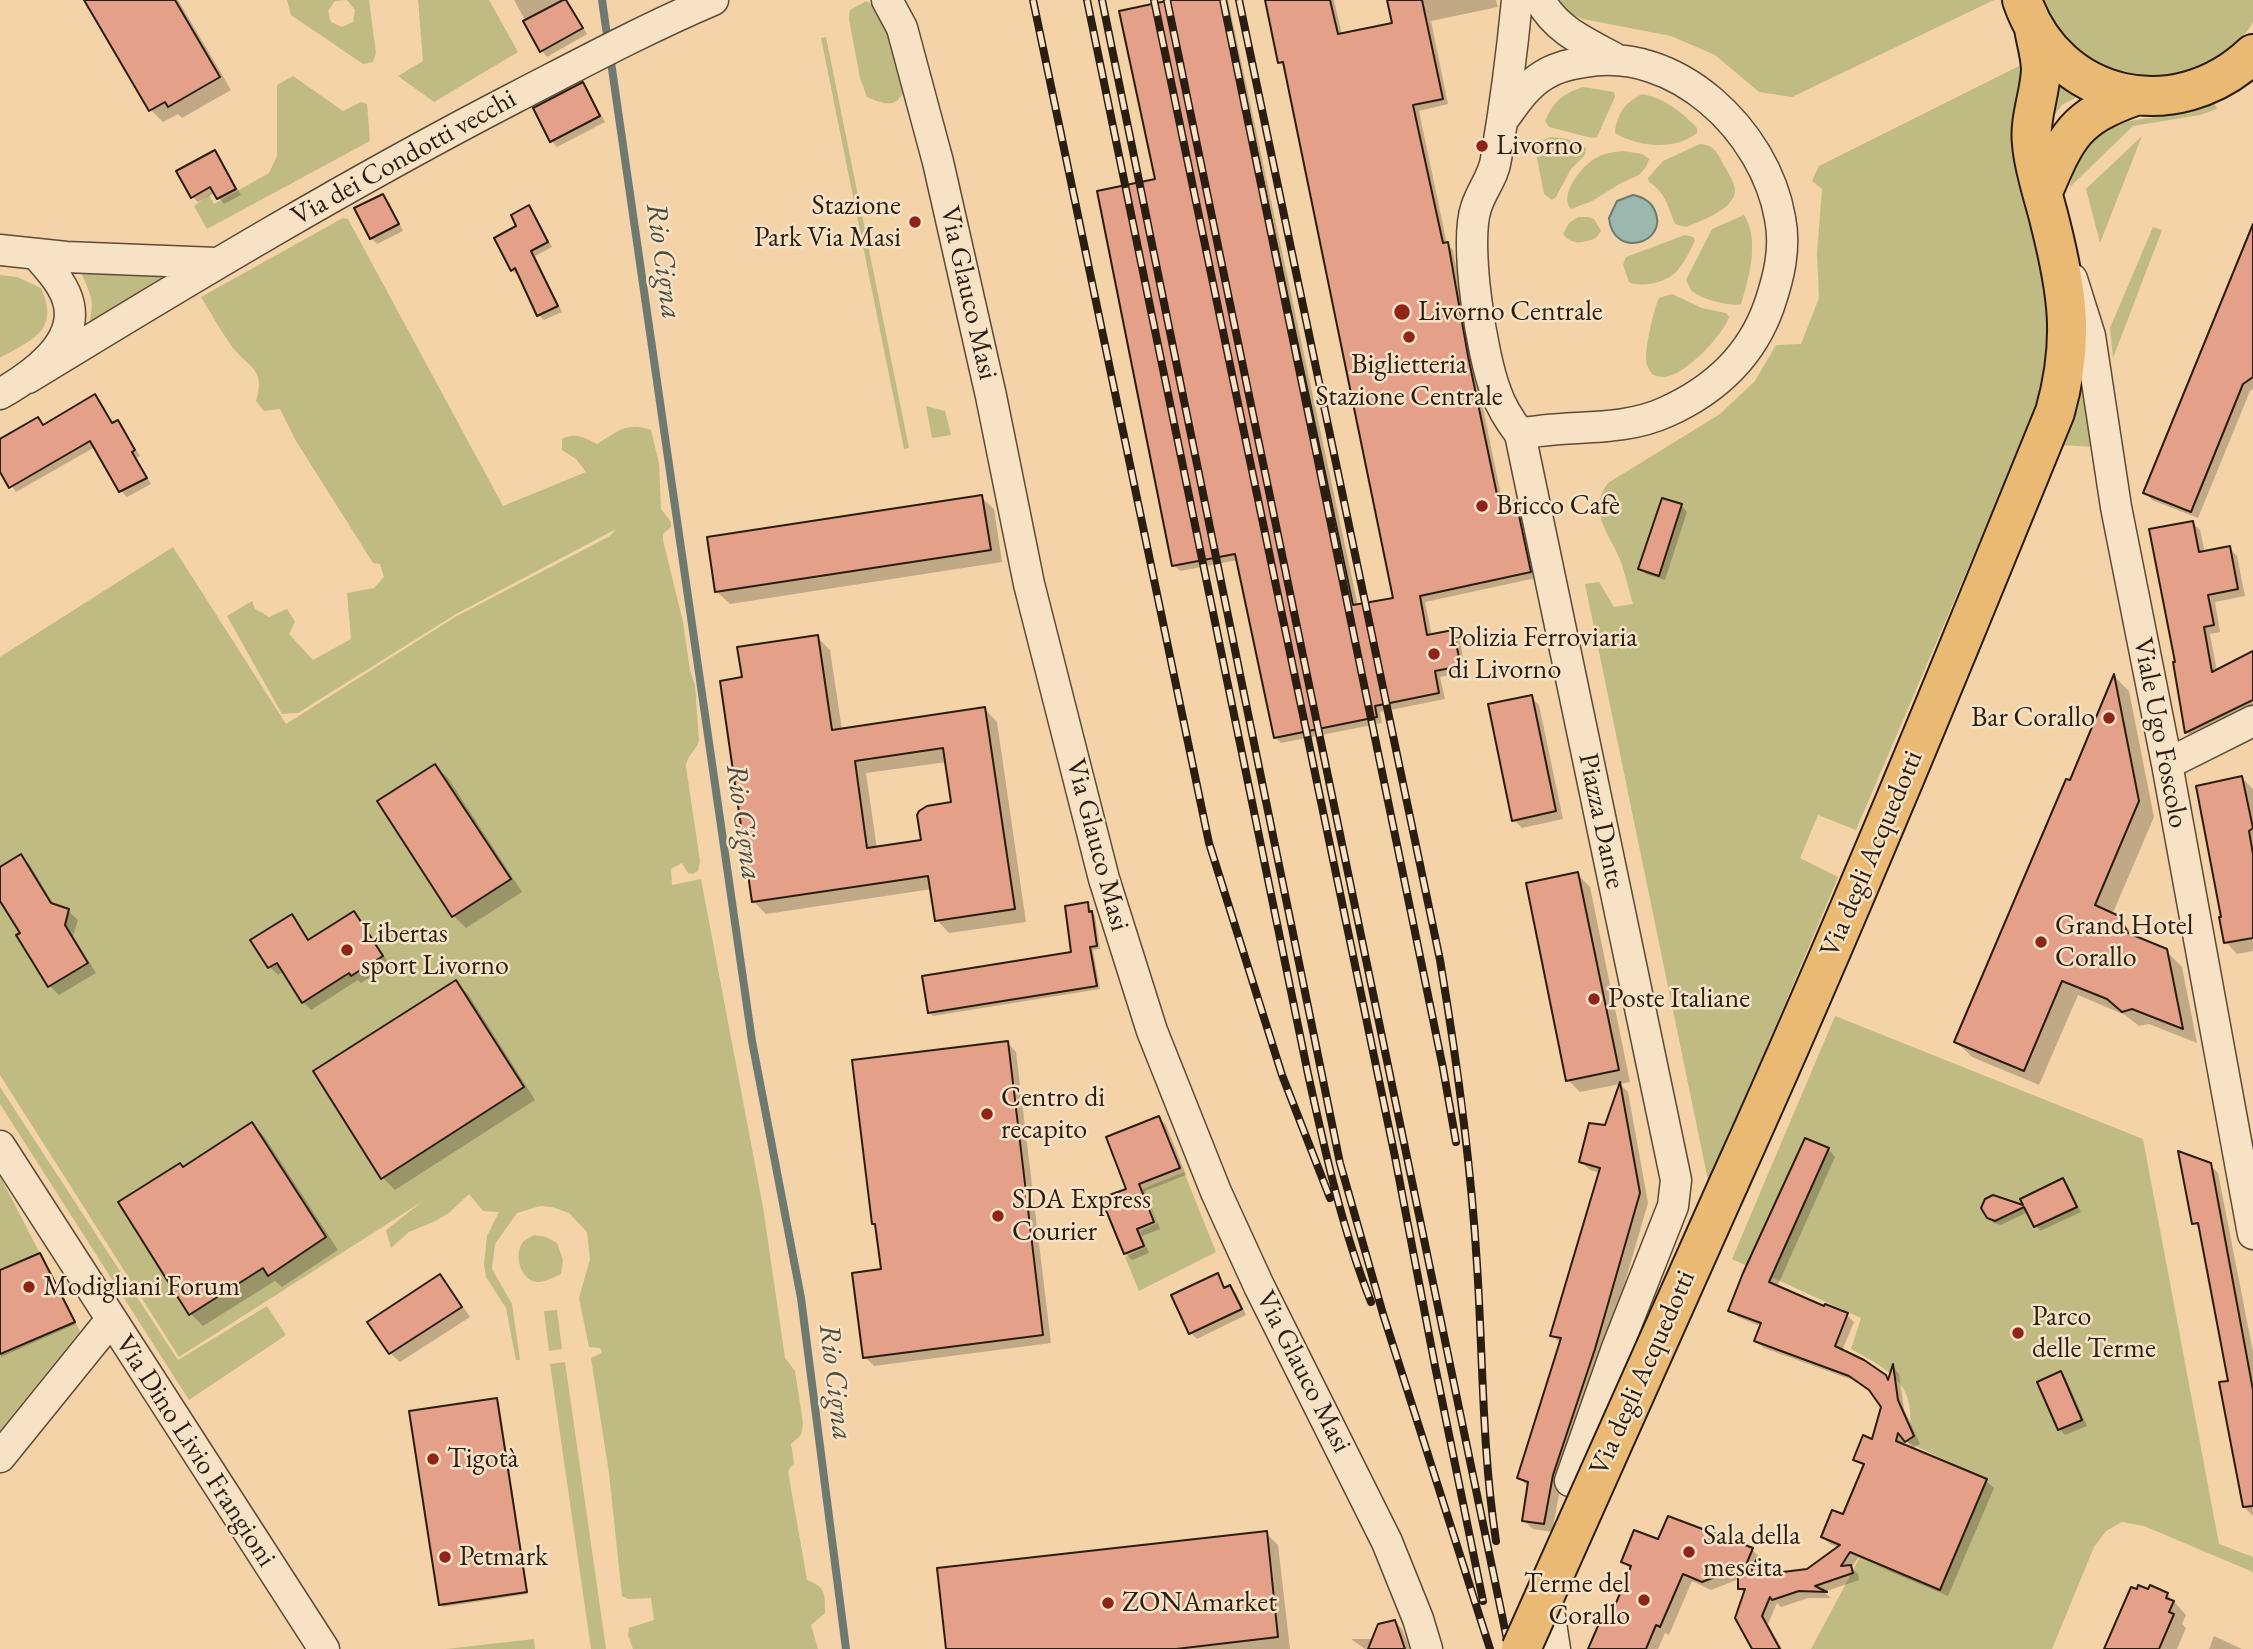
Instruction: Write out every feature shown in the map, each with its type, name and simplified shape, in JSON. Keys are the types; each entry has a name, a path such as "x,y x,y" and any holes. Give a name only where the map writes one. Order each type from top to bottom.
{"main road":[{"path":"2028,14 2060,61 2095,84 2135,96 2173,95 2200,88 2226,76 2253,54"},
{"name":"Via degli Acquedotti","path":"1521,1649 1801,1023 2055,412 2067,366 2068,314 2054,237 2032,148 2031,135 2041,70 2028,14"},
{"path":"2043,191 2062,147 2080,124 2102,108 2135,96"}],"street":[{"name":"Via dei Condotti vecchi","path":"28,378 216,263 421,146 627,39 713,0"},
{"name":"Via Glauco Masi","path":"887,0 902,28 938,162 1030,583 1094,842 1152,1031 1216,1192 1259,1286 1387,1542 1427,1649"},
{"name":"Piazza Dante","path":"1517,0 1510,73 1496,162 1476,208 1471,234 1480,326 1495,392 1522,447 1676,1180 1673,1206 1617,1348 1570,1481"},
{"name":"Piazza Dante","path":"1540,0 1544,9 1562,28 1614,58"},
{"name":"Piazza Dante","path":"1501,123 1517,100 1544,75 1570,64 1614,58 1664,72 1702,93 1739,131 1766,173 1776,198 1783,239 1778,279 1757,337 1732,370 1714,385 1672,409 1639,421 1618,426 1555,429 1522,447"},
{"name":"Viale Ugo Foscolo","path":"2054,237 2078,292 2090,337 2116,507 2167,765 2253,1234"},
{"path":"0,250 37,255 216,263"},
{"path":"0,394 28,378 53,353 62,341 67,324 69,306 55,276 37,255"},
{"path":"2167,765 2253,722"},
{"name":"Via Dino Livio Frangioni","path":"0,1146 110,1321 324,1649"},
{"path":"0,1457 110,1321"},
{"path":"1550,1617 1555,1649"}],"shaded area":[{"path":"287,0 347,0 369,0 376,53 373,62 363,64 291,15","holes":["347,0 355,10 353,22 342,27 331,22 328,11 335,1"]},
{"path":"418,0 489,0 518,52 434,102 398,76 423,61"},
{"path":"1560,0 1994,0 1792,97 1759,92 1715,55 1671,36 1583,19 1566,12"},
{"path":"2043,0 2253,0 2253,21 2235,44 2203,65 2170,76 2136,76 2103,66 2083,54 2060,29"},
{"path":"866,1 883,16 898,50 907,86 895,102 886,103 867,97 860,78 849,19 850,10"},
{"path":"826,37 909,448 904,449 821,38"},
{"path":"2046,59 2093,88 2062,105 2045,128"},
{"path":"2021,65 2026,78 2016,177 2055,317 2043,393 1856,830 1818,815 1800,858 1838,877 1709,1185 1585,584 1599,582 1614,607 1633,604 1622,565 1603,524 1599,504 1608,483 1720,414 1755,381 1776,345 1801,344 1819,298 1817,253 1822,189 1812,181 1819,166"},
{"path":"293,76 343,111 361,102 367,104 370,141 207,229 194,206 209,195 214,204 269,173 277,156 277,85"},
{"path":"1583,87 1614,92 1615,97 1597,137 1549,127 1545,121 1555,103 1569,92"},
{"path":"1642,94 1672,106 1697,128 1697,133 1678,143 1656,145 1634,141 1615,133 1623,109"},
{"path":"2213,100 2217,109 2200,115 2133,126 2070,187 2075,164 2097,136 2117,123 2180,113"},
{"path":"2142,136 2100,243 2086,189"},
{"path":"1545,139 1567,139 1586,148 1585,155 1571,169 1552,200 1544,194 1535,148"},
{"path":"1700,144 1709,146 1717,153 1732,179 1734,196 1724,208 1686,227 1675,224 1663,196 1648,178 1663,161"},
{"path":"1623,151 1642,154 1649,159 1646,167 1639,175 1592,201 1571,209 1567,197 1573,181 1584,167 1602,155"},
{"path":"1744,215 1751,236 1752,259 1741,304 1715,302 1695,293 1686,280 1712,229"},
{"path":"1578,217 1594,219 1601,231 1596,238 1578,242 1563,234 1569,223"},
{"name":"Libertas sport Livorno","path":"343,218 348,219 503,506 586,472 576,459 562,450 562,439 576,436 597,444 628,427 651,430 659,463 661,509 671,522 671,527 663,534 663,540 695,685 699,741 686,767 700,861 698,871 693,874 688,873 682,863 671,869 672,885 701,879 763,1207 785,1358 795,1371 803,1423 801,1435 791,1444 794,1463 788,1471 807,1580 818,1585 824,1596 825,1613 811,1625 818,1649 633,1649 628,1635 629,1628 654,1620 651,1598 628,1599 622,1596 609,1473 591,1358 602,1353 600,1348 589,1347 579,1298 590,1259 587,1232 569,1213 540,1206 517,1213 495,1244 492,1269 512,1304 520,1360 516,1360 506,1308 486,1277 484,1264 487,1236 499,1212 483,1211 469,1194 449,1213 409,1232 391,1248 386,1230 423,1201 179,1357 0,1075 0,657 173,547 286,724 455,617 610,536 616,529 456,614 298,713 282,714 227,616 252,601 255,609 269,617 287,609 295,622 289,634 313,660 351,639 347,593 374,588 384,577 380,564 373,563 296,441 280,409 264,411 256,401 259,390 257,374 231,345 201,297"},
{"path":"2153,227 2162,230 2113,358 2110,328"},
{"path":"1685,235 1693,237 1695,241 1677,271 1660,281 1647,284 1629,282 1623,265 1626,257"},
{"path":"79,268 173,277 87,332 92,306"},
{"path":"0,275 17,277 41,288 47,314 40,332 0,358"},
{"path":"1672,294 1702,308 1726,313 1729,317 1711,344 1692,362 1673,375 1661,377 1653,375 1647,366 1648,341 1659,298"},
{"path":"2087,361 2095,447 2060,445"},
{"path":"926,406 945,411 951,435 932,438"},
{"name":"Parco delle Terme","path":"1835,1016 2143,1139 2219,1544 2253,1557 2253,1572 2144,1526 2122,1522 2106,1531 2094,1547 2052,1649 1811,1649 1859,1559 1940,1589 1987,1480 1907,1442 1910,1408 1907,1395 1891,1375 1851,1349 1861,1318 1732,1259"},
{"path":"0,1087 178,1360 267,1306 286,1335 189,1400 0,1104"},
{"path":"1184,1172 1216,1252 1139,1291 1125,1257 1146,1247 1140,1231 1157,1223 1147,1198 1138,1201 1135,1192"},
{"name":"Modigliani Forum","path":"0,1176 80,1331 0,1430"},
{"path":"534,1235 557,1243 563,1260 561,1274 539,1282 527,1278 523,1273 519,1260 520,1246"},
{"path":"557,1310 562,1349 549,1351 544,1311"},
{"path":"565,1362 606,1649 591,1649 550,1364"},
{"path":"534,1639 535,1649 446,1649"}],"water":[{"path":"1633,195 1643,198 1651,205 1657,222 1654,232 1648,238 1629,243 1620,239 1613,231 1609,218 1617,201"}],"building":[{"path":"84,0 175,0 220,77 168,107 165,102 149,111"},
{"path":"566,0 583,28 540,52 523,21"},
{"path":"1171,0 1225,0 1353,605 1393,598 1283,62 1278,63 1265,0 1330,0 1338,34 1392,23 1387,0 1422,0 1443,99 1413,105 1443,243 1448,242 1468,356 1499,504 1516,501 1531,572 1420,596 1427,635 1453,630 1461,666 1435,671 1439,693 1375,706 1377,717 1274,738 1235,554 1172,566 1097,191 1155,179 1119,11"},
{"path":"583,82 600,116 550,142 533,108"},
{"path":"215,150 236,189 217,199 210,187 191,198 176,171"},
{"path":"383,194 399,224 370,239 354,208"},
{"path":"529,205 548,242 531,251 558,306 537,316 515,268 511,271 494,238 516,226 511,215"},
{"path":"2253,224 2253,377 2243,384 2191,512 2143,493"},
{"path":"95,394 112,423 118,420 147,478 119,492 90,441 9,488 0,472 0,439 38,417 43,425"},
{"path":"982,495 991,550 715,592 707,537"},
{"path":"1662,498 1682,504 1659,576 1638,569"},
{"path":"2193,521 2199,552 2230,546 2238,589 2208,595 2214,625 2204,627 2212,672 2253,651 2253,700 2185,733 2175,662 2149,529"},
{"path":"818,635 832,730 985,707 1015,909 935,921 928,876 752,902 720,681 742,677 737,647","holes":["943,748 951,802 927,806 919,811 917,815 921,840 867,848 855,761"]},
{"name":"Grand Hotel Corallo","path":"2114,674 2139,801 2095,905 2119,916 2128,933 2167,949 2183,1029 2132,1009 2122,1012 2107,999 2062,981 2024,1071 1954,1042 2066,779 2070,780"},
{"path":"1532,695 1556,811 1512,821 1488,704"},
{"path":"435,764 511,879 452,917 377,801"},
{"path":"2242,776 2253,828 2249,831 2253,854 2253,938 2224,943 2196,786"},
{"path":"21,854 51,903 69,909 65,925 88,963 48,987 16,935 20,933 0,901 0,867"},
{"path":"1578,872 1619,1070 1566,1081 1526,883"},
{"path":"1088,902 1089,912 1092,911 1097,946 1090,947 1097,986 928,1013 922,976 1071,952 1065,906"},
{"path":"354,911 383,956 351,976 349,973 302,1003 277,963 268,968 250,940 292,914 308,940"},
{"path":"456,980 524,1087 381,1179 313,1071"},
{"path":"1008,1041 1043,1335 863,1358 852,1273 881,1269 875,1224 872,1224 852,1060"},
{"path":"1620,1082 1640,1193 1595,1349 1553,1475 1544,1524 1522,1521 1528,1482 1517,1478 1561,1338 1550,1336 1600,1168 1579,1162 1589,1123 1605,1125"},
{"path":"1159,1116 1180,1168 1139,1184 1154,1222 1137,1229 1144,1246 1124,1254 1101,1198 1126,1189 1106,1137"},
{"path":"252,1122 326,1237 268,1276 263,1268 189,1315 118,1202 180,1163 183,1167"},
{"path":"1805,1138 1829,1148 1769,1282 1824,1306 1825,1304 1848,1313 1835,1346 1864,1360 1886,1375 1888,1380 1893,1364 1898,1400 1914,1436 1905,1442 1898,1433 1896,1441 1987,1479 1940,1590 1850,1552 1841,1566 1851,1565 1853,1573 1815,1586 1827,1592 1799,1591 1772,1600 1770,1597 1762,1616 1780,1649 1752,1649 1735,1618 1745,1589 1738,1589 1738,1576 1750,1575 1756,1560 1783,1572 1807,1569 1840,1545 1821,1537 1832,1510 1843,1514 1864,1464 1853,1460 1863,1435 1872,1439 1881,1407 1869,1390 1849,1376 1754,1341 1761,1323 1728,1311"},
{"path":"2178,1151 2211,1163 2253,1390 2253,1506 2243,1507 2219,1382 2228,1381 2198,1223 2192,1224"},
{"path":"2063,1178 2077,1207 2034,1227 2024,1207 1995,1221 1987,1218 1981,1208 1985,1199 1993,1195 2023,1205 2020,1199"},
{"path":"40,1253 75,1322 0,1354 0,1270"},
{"path":"1218,1273 1224,1288 1230,1285 1242,1309 1189,1334 1171,1295"},
{"path":"440,1274 462,1307 389,1354 367,1322"},
{"path":"2061,1371 2082,1420 2058,1430 2037,1382"},
{"path":"497,1398 527,1592 439,1605 409,1411"},
{"path":"1668,1516 1753,1548 1746,1565 1702,1582 1683,1574 1660,1627 1656,1625 1646,1649 1588,1649 1607,1605 1614,1608 1631,1566 1621,1562 1634,1530 1658,1539"},
{"name":"ZONAmarket","path":"1267,1531 1278,1637 1176,1649 946,1649 937,1568"},
{"path":"2138,1585 2148,1589 2150,1585 2168,1593 2166,1598 2174,1601 2169,1612 2174,1614 2159,1649 2104,1649 2131,1587 2137,1589"},
{"path":"1395,1620 1405,1649 1368,1649 1378,1624"}],"waterway":[{"name":"Rio Cigna","path":"602,0 608,42"},
{"name":"Rio Cigna","path":"610,55 752,1041 801,1298 846,1649"}],"railway":[{"path":"1033,0 1209,843 1282,1075 1330,1198"},
{"path":"1087,0 1308,1074 1343,1218 1371,1302"},
{"path":"1102,0 1340,1163 1383,1314 1490,1649"},
{"path":"1154,0 1395,1157 1483,1601"},
{"path":"1167,0 1509,1649"},
{"path":"1223,0 1456,1142"},
{"path":"1239,0 1440,960 1458,1074 1471,1189 1485,1438 1496,1541"}],"place":[{"name":"Livorno","path":"1482,146"},
{"name":"Stazione Park Via Masi","path":"915,222"},
{"name":"Livorno Centrale","path":"1402,312"},
{"name":"Biglietteria Stazione Centrale","path":"1409,337"},
{"name":"Bricco Cafè","path":"1482,506"},
{"name":"Polizia Ferroviaria di Livorno","path":"1434,654"},
{"name":"Bar Corallo","path":"2109,718"},
{"name":"Grand Hotel Corallo","path":"2041,942"},
{"name":"Libertas sport Livorno","path":"347,950"},
{"name":"Poste Italiane","path":"1594,999"},
{"name":"Centro di recapito","path":"987,1114"},
{"name":"SDA Express Courier","path":"998,1216"},
{"name":"Modigliani Forum","path":"29,1287"},
{"name":"Parco delle Terme","path":"2018,1333"},
{"name":"Tigotà","path":"433,1459"},
{"name":"Sala della mescita","path":"1689,1552"},
{"name":"Petmark","path":"445,1557"},
{"name":"Terme del Corallo","path":"1644,1600"},
{"name":"ZONAmarket","path":"1108,1603"}]}
